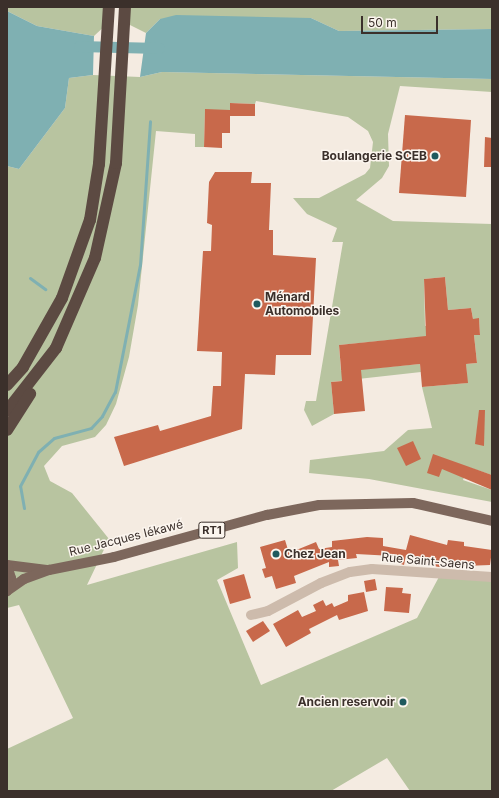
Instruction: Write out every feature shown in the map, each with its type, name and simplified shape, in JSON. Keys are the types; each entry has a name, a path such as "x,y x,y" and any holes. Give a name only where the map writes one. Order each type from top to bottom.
{"highway":[{"path":"7,385 42,336 78,261 99,164 107,80 109,7"},
{"path":"7,430 56,348 95,258 107,212 116,163 125,7"},
{"path":"7,411 56,348"}],"main road":[{"name":"Rue Jacques Iékawé","path":"7,591 24,579 49,570 114,557 267,515 319,505 413,503 492,521"},
{"name":"Rue Jacques Iékawé","path":"7,565 49,570"},
{"path":"7,565 11,578 7,591"}],"street":[{"name":"Rue Saint-Saens","path":"251,615 268,611 321,582 350,572 372,570 492,577"}],"green space":[{"path":"7,7 109,7 109,22 94,36 37,26 7,11"},
{"path":"125,7 492,7 492,29 339,31 311,18 160,19 146,33 124,22"},
{"path":"162,72 492,79 492,92 400,86 388,134 389,166 382,178 356,200 393,221 492,224 492,475 468,467 463,480 492,490 492,502 369,479 309,473 310,460 384,451 408,430 432,428 422,387 467,383 466,364 477,363 474,335 480,334 479,319 473,319 471,308 448,310 445,277 424,279 425,326 434,325 436,347 421,337 339,345 341,371 420,364 421,372 331,382 334,414 312,426 304,410 306,401 316,401 343,242 332,242 337,228 307,214 293,198 319,198 365,174 370,168 373,142 368,131 348,117 256,101 255,104 230,103 230,110 205,110 204,147 195,147 195,134 156,131 138,305 129,357 116,404 106,425 95,437 62,446 44,466 50,481 72,493 109,539 87,585 237,542 238,568 217,580 261,685 417,618 440,575 492,577 492,791 410,791 387,758 331,791 7,791 7,749 73,718 19,605 7,608 7,166 19,169 65,108 69,78 93,75 140,77"}],"water":[{"path":"7,11 37,26 94,36 93,75 69,78 65,108 19,169 7,166"},
{"path":"176,15 311,18 339,31 492,29 492,79 162,72 140,77 146,33 160,19"}],"building":[{"path":"230,103 255,104 255,116 230,116 230,133 222,133 222,148 204,147 205,109 230,110"},
{"name":"Boulangerie SCEB","path":"405,115 471,120 466,197 399,193"},
{"path":"485,137 492,138 492,167 484,167"},
{"path":"215,172 252,172 251,183 271,183 269,230 273,230 273,255 316,258 311,355 276,355 275,375 245,374 242,429 124,466 114,437 158,425 160,431 211,416 213,386 221,386 222,352 197,351 203,251 211,251 212,225 207,223 209,182"},
{"path":"445,277 448,310 471,308 473,319 479,318 480,335 474,335 477,363 466,364 468,383 422,387 420,364 361,370 365,411 334,414 331,382 342,381 339,345 426,336 424,279"},
{"path":"479,410 485,410 484,446 475,444"},
{"path":"413,441 421,459 406,466 397,448"},
{"path":"433,454 492,475 492,490 442,469 439,477 427,473"},
{"path":"410,535 447,545 448,540 464,542 464,546 492,550 490,565 439,567 423,564 424,558 406,555 404,565 392,561 393,556 356,554 357,558 338,560 339,566 329,567 329,562 294,576 296,583 276,589 272,576 265,578 262,569 266,568 260,547 285,540 289,553 316,542 319,549 332,547 332,541 367,537 383,538 383,546 406,550"},
{"path":"244,574 251,598 230,604 223,580"},
{"path":"375,579 377,590 366,592 364,581"},
{"path":"386,587 403,588 402,593 411,594 409,613 384,611"},
{"path":"364,592 368,611 339,620 337,615 309,629 311,633 286,647 273,624 298,610 302,617 316,611 313,605 323,600 326,606 332,603 334,607 348,601 348,595"},
{"path":"263,621 270,631 253,642 246,631"}],"waterway":[{"path":"79,46 159,48"},
{"path":"24,508 20,486 38,452 54,438 91,428 102,416 115,392 140,265 150,121"},
{"path":"30,278 45,289"}],"place":[{"name":"Boulangerie SCEB","path":"435,156"},
{"name":"Ménard Automobiles","path":"257,304"},
{"name":"Chez Jean","path":"276,554"},
{"name":"Ancien reservoir","path":"403,702"}]}
